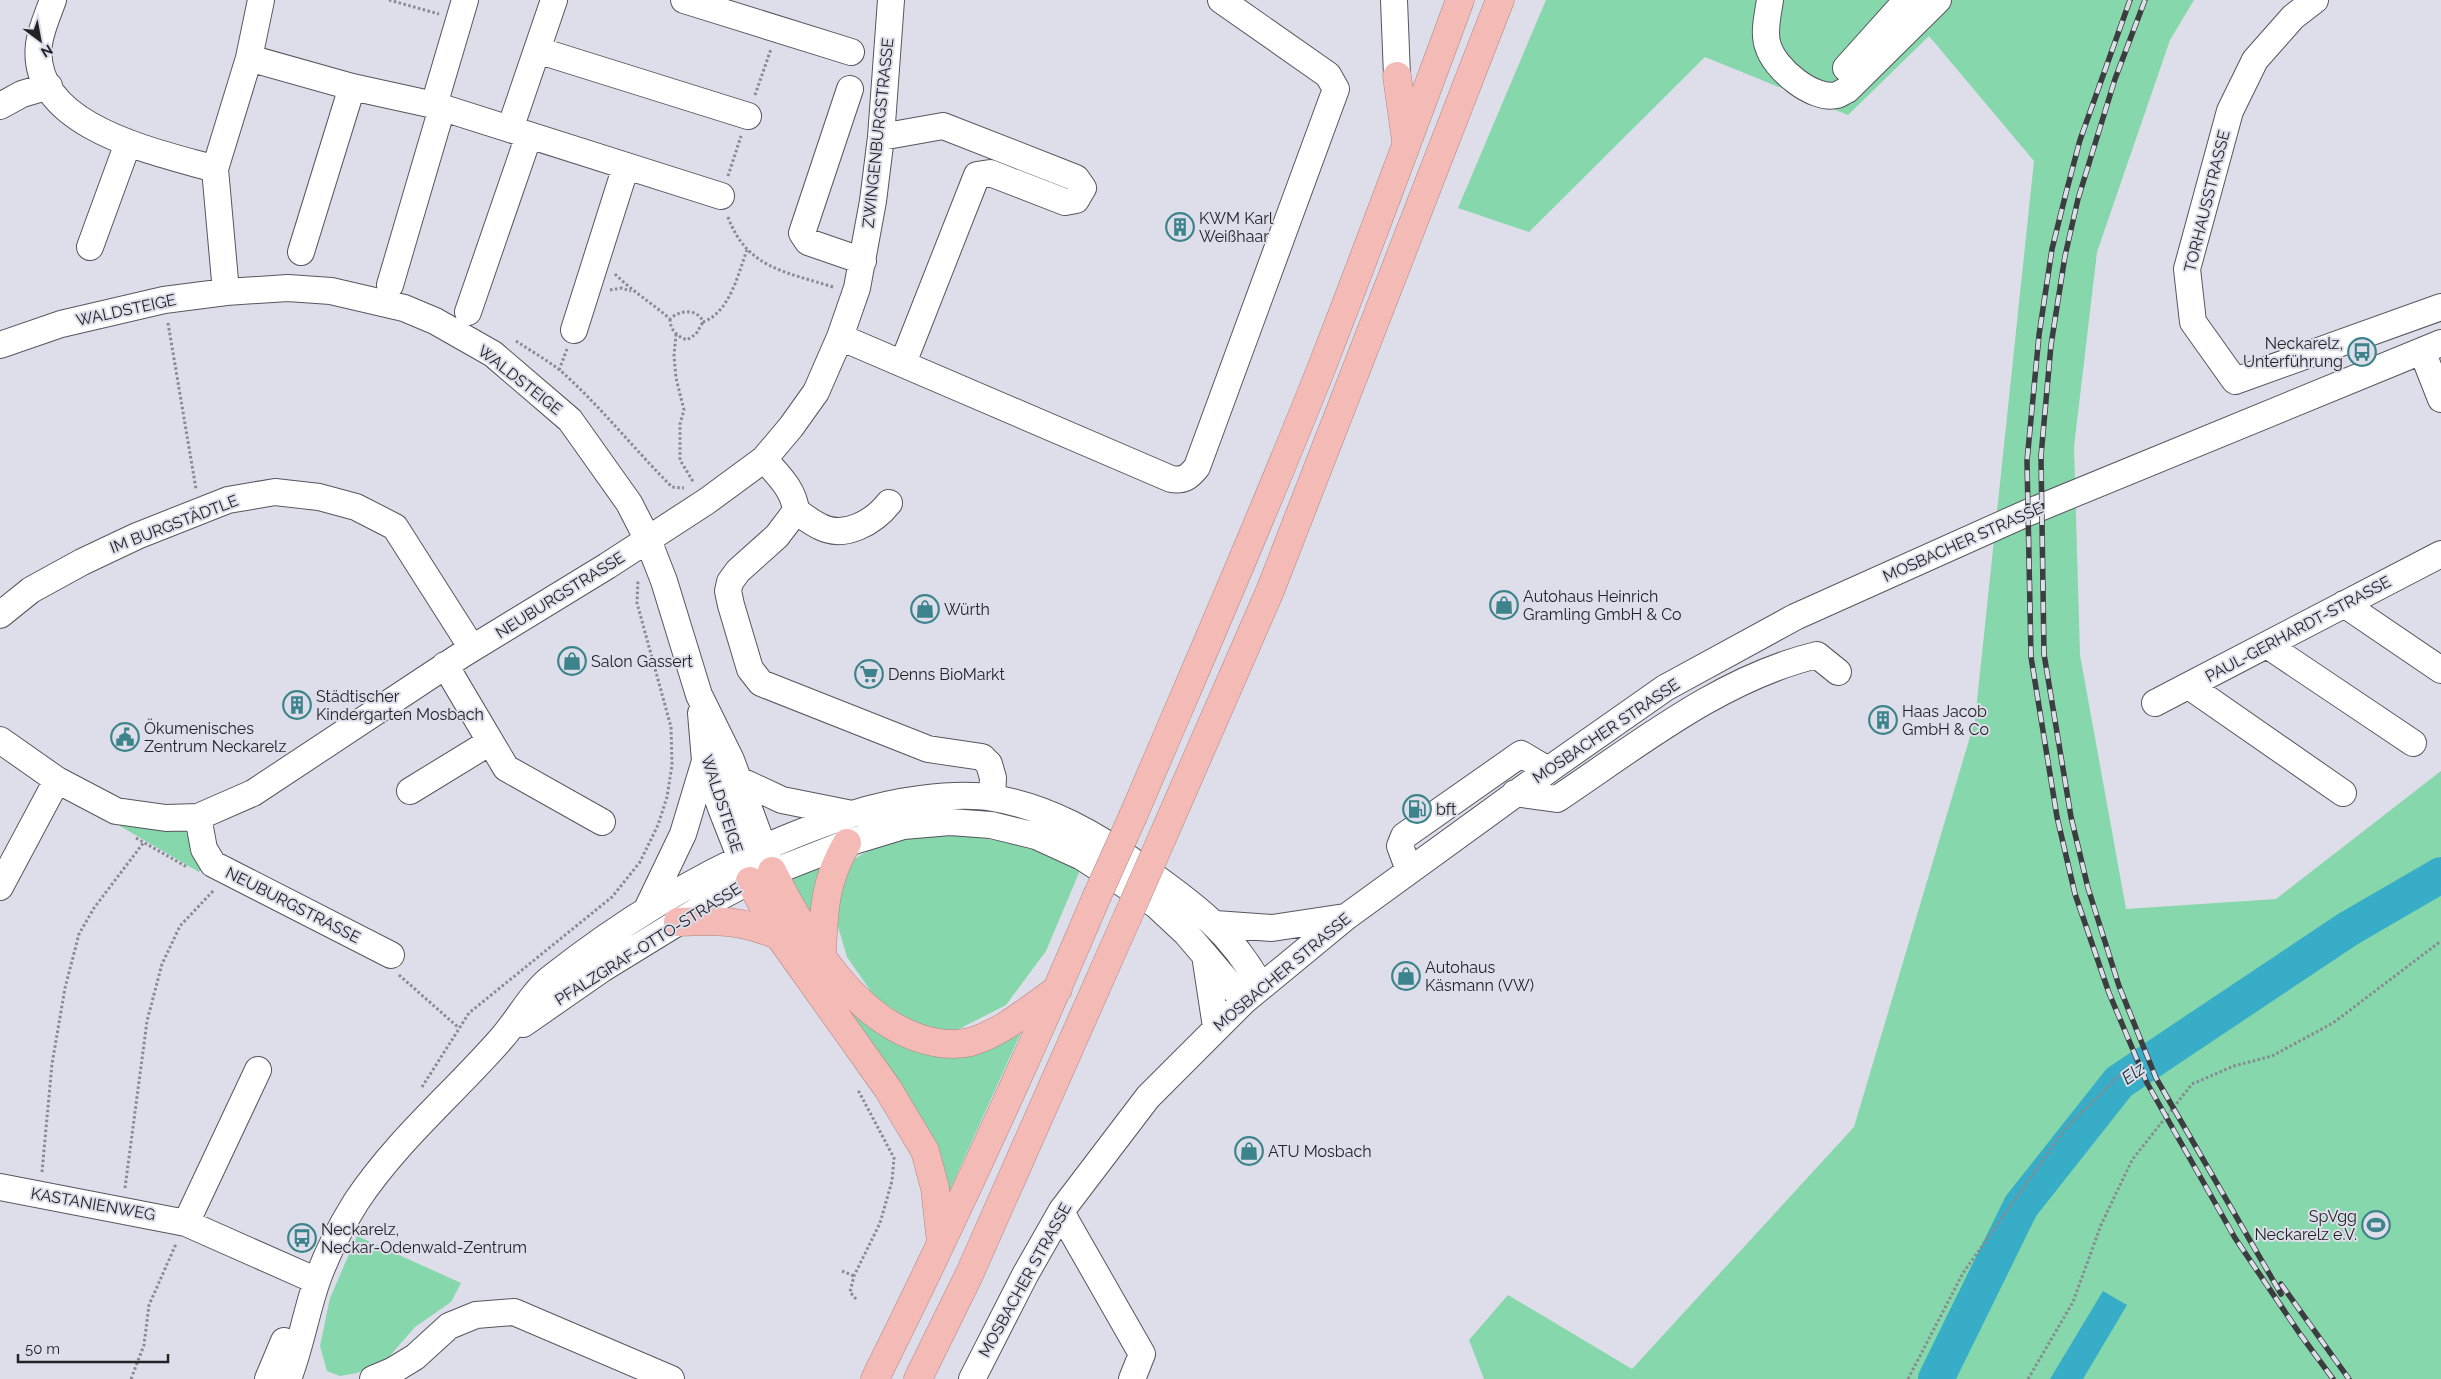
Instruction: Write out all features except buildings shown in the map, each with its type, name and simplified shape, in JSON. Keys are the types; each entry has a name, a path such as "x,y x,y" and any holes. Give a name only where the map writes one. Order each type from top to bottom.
{"highway":[{"path":"875,1379 942,1245 1058,989 1235,578 1311,393 1407,145 1460,0"},
{"path":"918,1379 969,1275 1270,591 1500,0"},
{"path":"1397,76 1407,145"},
{"path":"822,954 825,899 828,882 847,843"},
{"path":"756,864 788,901 847,989 876,1017 908,1036 941,1044 969,1042 998,1030 1058,989"},
{"path":"756,864 779,936 888,1089 925,1151 935,1188 942,1245"},
{"path":"678,922 719,920 739,922 779,936"}],"street":[{"path":"53,0 39,45 42,71 48,86 78,118 101,133 215,169"},
{"path":"226,292 215,169 249,58 261,0"},
{"path":"468,312 520,132 537,50 554,0"},
{"path":"684,0 851,52"},
{"name":"ZWINGENBURGSTRASSE","path":"648,540 701,488 764,460 816,392 840,337 863,262 881,137 891,0"},
{"path":"840,337 1171,479 1185,479 1191,474 1200,458 1336,89 1328,75 1221,0"},
{"path":"1394,0 1397,76"},
{"path":"1770,0 1767,23 1767,66 1777,65 1802,86 1821,93 1836,95 1847,90 1938,0"},
{"path":"1821,93 1907,0"},
{"name":"TORHAUSSTRASSE","path":"2315,0 2292,17 2255,60 2230,111 2186,269 2193,322 2235,381 2441,307"},
{"path":"390,285 462,10"},
{"path":"537,50 748,116"},
{"path":"249,58 352,88 438,107 721,196"},
{"path":"0,106 22,94 48,86"},
{"path":"301,252 352,88"},
{"path":"850,89 802,233 808,242 863,262"},
{"path":"881,137 942,126 1076,178 1082,188 1076,200 1065,202 990,173 977,176 903,363"},
{"path":"90,247 128,143"},
{"path":"574,330 626,166"},
{"name":"WALDSTEIGE","path":"0,345 61,324 164,300 226,292 288,288 330,290 404,308 435,321 484,349 570,420 629,503 648,540 664,581 699,695 731,760 756,864"},
{"path":"2431,347 2441,399"},
{"name":"MOSBACHER STRASSE","path":"972,1379 1025,1275 1062,1210 1148,1096 1216,1027 1346,917 1548,770 1665,688 1795,616 2027,513 2431,347"},
{"path":"764,460 790,491 796,511 819,527 838,531 854,528 868,522 889,503"},
{"name":"IM BURGSTÄDTLE","path":"0,615 31,590 82,562 137,536 228,500 275,492 320,497 356,506 395,527 472,648"},
{"path":"796,511 777,536 735,574 729,586 731,605 750,669 755,677 761,683 928,749 982,757 989,764 993,778 992,797"},
{"name":"NEUBURGSTRASSE","path":"0,740 57,780 116,812 166,818 198,817 254,793 472,648 648,540"},
{"name":"PAUL-GERHARDT-STRASSE","path":"2155,704 2441,554"},
{"path":"2344,604 2441,670"},
{"path":"2266,645 2413,743"},
{"path":"1516,793 1557,799 1733,685 1786,662 1817,655 1838,672"},
{"path":"446,665 506,768 602,822"},
{"path":"2189,686 2343,792"},
{"name":"WALDSTEIGE","path":"699,695 706,761 756,864"},
{"path":"410,791 490,742"},
{"path":"1409,870 1400,846 1404,836 1521,754 1548,770"},
{"path":"648,908 683,834 706,761"},
{"path":"737,779 782,800 848,814"},
{"path":"0,887 57,780"},
{"name":"PFALZGRAF-OTTO-STRASSE","path":"500,1040 602,969 678,922 756,864 848,814 898,802 947,796 992,797 1037,809 1106,842 1174,891 1215,924 1240,950 1253,994"},
{"name":"NEUBURGSTRASSE","path":"198,817 204,849 212,864 391,955"},
{"name":"PFALZGRAF-OTTO-STRASSE","path":"268,1379 293,1341 337,1232 364,1191 418,1124 500,1040 547,981 648,908 714,869 756,864 847,843 902,826 950,822 991,826 1036,836 1082,857 1156,905 1205,954 1253,994"},
{"path":"1215,924 1272,928 1346,917"},
{"path":"1205,954 1216,1027"},
{"path":"186,1223 258,1070"},
{"name":"KASTANIENWEG","path":"0,1187 186,1223 317,1281"},
{"path":"1062,1210 1066,1221 1142,1354 1132,1379"},
{"path":"372,1379 392,1372 416,1357 449,1326 476,1315 514,1312 671,1379"},
{"path":"404,1379 412,1374 449,1326"},
{"path":"281,1379 293,1341"},
{"path":"293,1341 305,1379"},
{"name":"PFALZGRAF-OTTO-STRASSE","path":"288,1379 293,1341"}],"path":[{"path":"389,0 462,10"},
{"path":"721,196 737,236 755,258 765,265 839,289"},
{"path":"612,271 628,287 647,298 670,319 670,326 676,334 687,340 696,334 703,322 722,307 729,296 747,250"},
{"path":"164,300 199,511"},
{"path":"670,319 681,312 691,312 701,318 703,322"},
{"path":"676,334 674,356 676,378 684,410 680,424 680,460 701,488"},
{"path":"515,340 566,377 614,423 650,465 672,487 701,488"},
{"path":"421,1088 469,1013 612,897 640,862 658,825 667,797 672,765 671,727 637,603"},
{"path":"129,834 193,871"},
{"path":"38,1194 42,1177 52,1064 65,988 79,934 94,908 144,842"},
{"path":"122,1211 147,1021 162,964 180,926 218,886 225,871"},
{"path":"2028,1379 2073,1302 2101,1225 2132,1160 2192,1084 2234,1066 2272,1056 2333,1023 2441,941"},
{"path":"391,955 391,967 459,1028"},
{"path":"1908,1379 1964,1273 2048,1153 2065,1129 2131,1064"},
{"path":"856,1088 894,1158 892,1181 880,1223 854,1276 850,1292 856,1299"},
{"path":"131,1379 144,1345 150,1305 186,1223"},
{"path":"842,1271 854,1276"}],"green space":[{"path":"1546,0 2194,0 2170,40 2097,252 2074,447 2080,655 2126,909 2276,899 2441,771 2441,1379 1484,1379 1469,1340 1508,1295 1632,1369 1854,1127 1975,720 2034,161 1929,36 1848,115 1705,57 1529,232 1458,208"},
{"path":"120,822 181,828 192,837 204,866 199,872 120,826"},
{"path":"963,835 1043,848 1081,868 1046,951 1006,1005 955,1031 914,1027 879,1003 847,957 832,906 848,863 874,847 911,837"},
{"path":"823,864 814,921 789,879"},
{"path":"785,921 859,1017 884,1036 906,1046 1023,1028 944,1203"},
{"path":"357,1236 461,1283 451,1302 415,1327 387,1359 357,1373 340,1376 327,1371 320,1346 330,1298"}],"water":[{"path":"2103,1291 2127,1305 2083,1379 2050,1379"}],"waterway":[{"name":"Elz","path":"1936,1379 2021,1206 2119,1082 2348,929 2441,875"}],"railway":[{"path":"2130,0 2080,140 2052,249 2039,335 2027,461 2031,657 2057,817 2075,894 2109,993 2147,1083 2235,1238 2333,1379"},
{"path":"2145,0 2115,79 2078,199 2065,256 2051,345 2041,456 2044,654 2071,817 2088,888 2119,986 2156,1078 2281,1294"},
{"path":"2281,1284 2349,1379"}],"place":[{"name":"KWM Karl Weißhaar","path":"1180,227"},
{"name":"Neckarelz, Unterführung","path":"2362,352"},
{"name":"Autohaus Heinrich Gramling GmbH & Co","path":"1504,605"},
{"name":"Würth","path":"925,609"},
{"name":"Salon Gassert","path":"572,661"},
{"name":"Denns BioMarkt","path":"869,674"},
{"name":"Städtischer Kindergarten Mosbach","path":"297,705"},
{"name":"Haas Jacob GmbH & Co","path":"1883,720"},
{"name":"Ökumenisches Zentrum Neckarelz","path":"125,737"},
{"name":"bft","path":"1417,809"},
{"name":"Autohaus Käsmann (VW)","path":"1406,976"},
{"name":"ATU Mosbach","path":"1249,1151"},
{"name":"SpVgg Neckarelz e.V.","path":"2376,1225"},
{"name":"Neckarelz, Neckar-Odenwald-Zentrum","path":"302,1238"}]}
